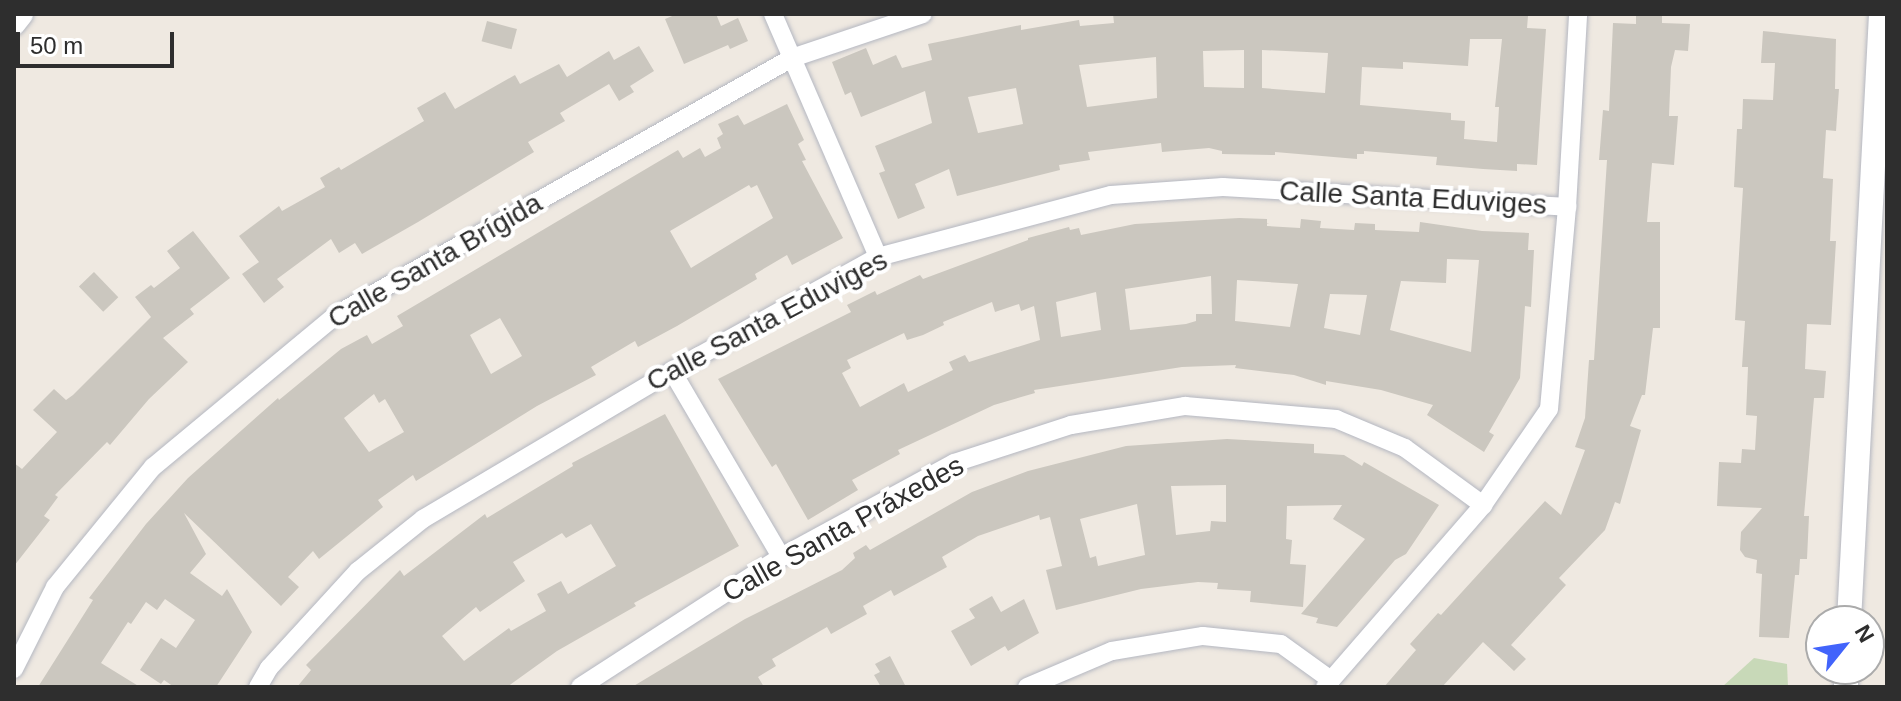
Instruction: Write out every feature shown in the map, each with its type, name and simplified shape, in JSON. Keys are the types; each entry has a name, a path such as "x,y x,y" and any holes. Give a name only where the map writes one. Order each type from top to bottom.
{"street":[{"path":"14,23 21,14"},
{"path":"773,14 878,257"},
{"name":"Calle Santa Brígida","path":"14,669 55,587 153,467 336,315 792,58 923,14"},
{"path":"1027,687 1112,651 1203,636 1281,644 1328,684 1483,505 1549,409 1567,207 1578,14"},
{"path":"1850,605 1881,14"},
{"name":"Calle Santa Eduviges","path":"258,687 269,668 358,571 423,519 672,371 878,257 1111,195 1223,187 1567,207"},
{"path":"672,371 781,557"},
{"name":"Calle Santa Práxedes","path":"580,687 781,557 954,463 1071,425 1185,406 1336,419 1405,448 1483,505"}],"green space":[{"path":"1754,658 1787,664 1788,687 1722,687"}],"building":[{"path":"677,14 716,14 721,26 738,18 748,41 730,49 728,45 684,64 665,19"},
{"path":"1113,14 1528,16 1527,28 1546,29 1537,165 1517,164 1517,171 1483,169 1436,165 1437,157 1364,151 1364,154 1357,154 1357,159 1275,152 1275,155 1222,154 1222,151 1209,148 1162,152 1161,143 1088,152 1090,160 1059,165 1060,170 957,196 949,169 915,184 925,208 898,219 879,173 885,171 875,146 932,123 925,91 861,117 851,92 845,95 832,62 866,48 873,65 896,55 902,68 932,60 928,44 1021,25 1021,30 1079,20 1080,26 1114,23","holes":["1470,39 1502,39 1495,107 1499,107 1497,142 1464,139 1465,121 1451,120 1451,113 1360,105 1362,67 1403,69 1403,62 1468,66","1244,50 1244,88 1204,87 1203,51","1262,50 1328,53 1325,93 1262,88","1156,57 1157,98 1087,107 1079,65","1016,88 1023,124 978,133 968,97"]},
{"path":"1636,15 1662,16 1662,23 1690,24 1688,51 1675,50 1671,67 1669,116 1678,116 1674,165 1652,163 1647,222 1660,222 1660,328 1653,328 1645,395 1642,395 1630,426 1641,430 1620,504 1615,502 1605,530 1559,578 1566,585 1511,645 1526,659 1514,671 1483,642 1442,687 1384,687 1416,650 1410,644 1438,613 1441,615 1545,501 1561,515 1585,450 1575,447 1585,418 1589,360 1594,360 1607,160 1599,160 1603,110 1609,111 1613,23 1636,24"},
{"path":"487,21 517,29 512,49 482,41"},
{"path":"1763,31 1836,39 1835,89 1839,89 1836,131 1826,130 1823,178 1833,179 1830,241 1836,241 1831,325 1807,324 1805,369 1826,371 1824,398 1814,398 1804,516 1809,516 1807,559 1800,559 1799,575 1795,575 1789,638 1759,637 1762,574 1756,573 1757,560 1745,557 1740,550 1741,532 1762,508 1717,506 1719,462 1741,463 1742,449 1755,450 1757,416 1746,415 1748,367 1742,367 1745,321 1735,320 1743,188 1734,187 1737,129 1742,129 1743,99 1773,100 1775,63 1761,63"},
{"path":"639,46 654,71 630,86 634,92 619,101 609,84 560,113 565,121 528,142 534,152 418,222 362,254 355,243 339,253 331,239 277,279 284,287 264,303 242,274 259,262 239,236 279,206 282,211 325,187 320,178 339,167 341,170 424,121 417,108 445,92 455,109 515,75 520,84 559,64 567,77 609,51 614,60"},
{"path":"787,104 804,140 798,144 806,160 802,161 843,238 792,265 787,255 755,274 757,279 677,326 638,347 635,341 591,367 596,375 537,406 416,481 413,475 378,500 383,507 319,559 313,551 288,577 299,587 281,606 184,513 206,554 190,573 222,596 227,589 252,632 216,687 174,687 164,680 161,684 140,670 161,638 176,648 195,620 165,599 157,610 146,602 131,624 128,622 101,663 140,687 38,687 93,600 89,598 146,524 188,478 278,398 341,349 367,335 372,344 403,326 397,316 678,150 683,158 700,148 705,157 721,148 717,138 723,134 718,124 738,115 744,125","holes":["749,185 751,188 757,185 773,218 691,268 670,231","500,318 522,356 491,374 470,335","374,394 379,403 385,399 404,432 369,452 344,418"]},
{"path":"1239,218 1267,219 1267,226 1300,228 1301,219 1321,221 1320,228 1354,230 1355,223 1375,224 1375,230 1419,232 1420,222 1482,231 1529,233 1528,250 1534,250 1531,307 1525,306 1520,378 1489,432 1494,435 1484,452 1427,415 1433,405 1381,390 1326,381 1326,385 1294,375 1235,368 1236,365 1182,367 1034,390 1035,393 994,405 898,450 900,454 852,480 858,490 808,520 776,464 772,467 718,379 851,312 847,305 875,291 877,295 920,275 923,279 1028,238 1069,227 1070,230 1079,228 1081,235 1135,224","holes":["1447,259 1479,260 1471,352 1390,330 1401,281 1446,283","1211,276 1212,314 1196,314 1196,321 1186,324 1130,330 1125,289","1237,280 1298,284 1290,327 1235,321","1096,292 1101,330 1061,337 1056,302","1330,294 1367,295 1360,335 1324,328","992,302 995,312 1019,304 1021,311 1034,306 1040,340 969,362 965,355 949,362 953,370 908,392 904,383 860,407 842,373 851,368 847,360 904,333 907,340 944,325 943,322"]},
{"path":"193,231 230,278 190,309 194,314 163,338 188,362 149,399 110,445 107,442 55,495 58,497 44,516 50,520 14,566 14,463 22,469 57,432 33,410 54,389 66,400 73,395 151,317 135,297 151,285 154,288 180,268 167,251"},
{"path":"94,272 118,297 103,312 79,287"},
{"path":"665,414 739,546 634,603 636,606 557,651 507,687 297,687 311,670 306,665 400,570 404,576 485,514 487,518 573,466 572,463","holes":["591,524 616,566 568,594 561,581 537,594 546,611 511,631 509,628 464,661 442,636 476,607 480,612 525,581 513,562 562,533 566,538"]},
{"path":"1227,439 1314,444 1314,453 1344,455 1362,466 1364,462 1439,505 1406,554 1395,560 1337,627 1316,623 1318,618 1301,614 1365,539 1333,519 1342,505 1287,506 1286,539 1292,540 1290,564 1306,565 1303,607 1250,602 1251,591 1217,589 1218,583 1198,582 1141,589 1056,610 1046,570 1062,566 1050,517 1040,520 1039,515 978,536 942,557 947,567 894,596 891,590 863,606 867,614 831,634 827,627 772,659 776,666 758,677 764,687 632,687 745,619 842,570 855,558 853,553 866,545 870,550 972,492 1028,471 1126,446","holes":["1226,485 1226,522 1211,521 1210,531 1176,535 1171,486","1137,504 1145,555 1098,566 1096,556 1090,558 1080,519"]},
{"path":"992,596 1001,612 1024,599 1039,633 1008,651 1005,646 971,666 951,631 975,618 969,609"},
{"path":"890,656 906,687 881,687 874,675 880,672 875,664"}]}
